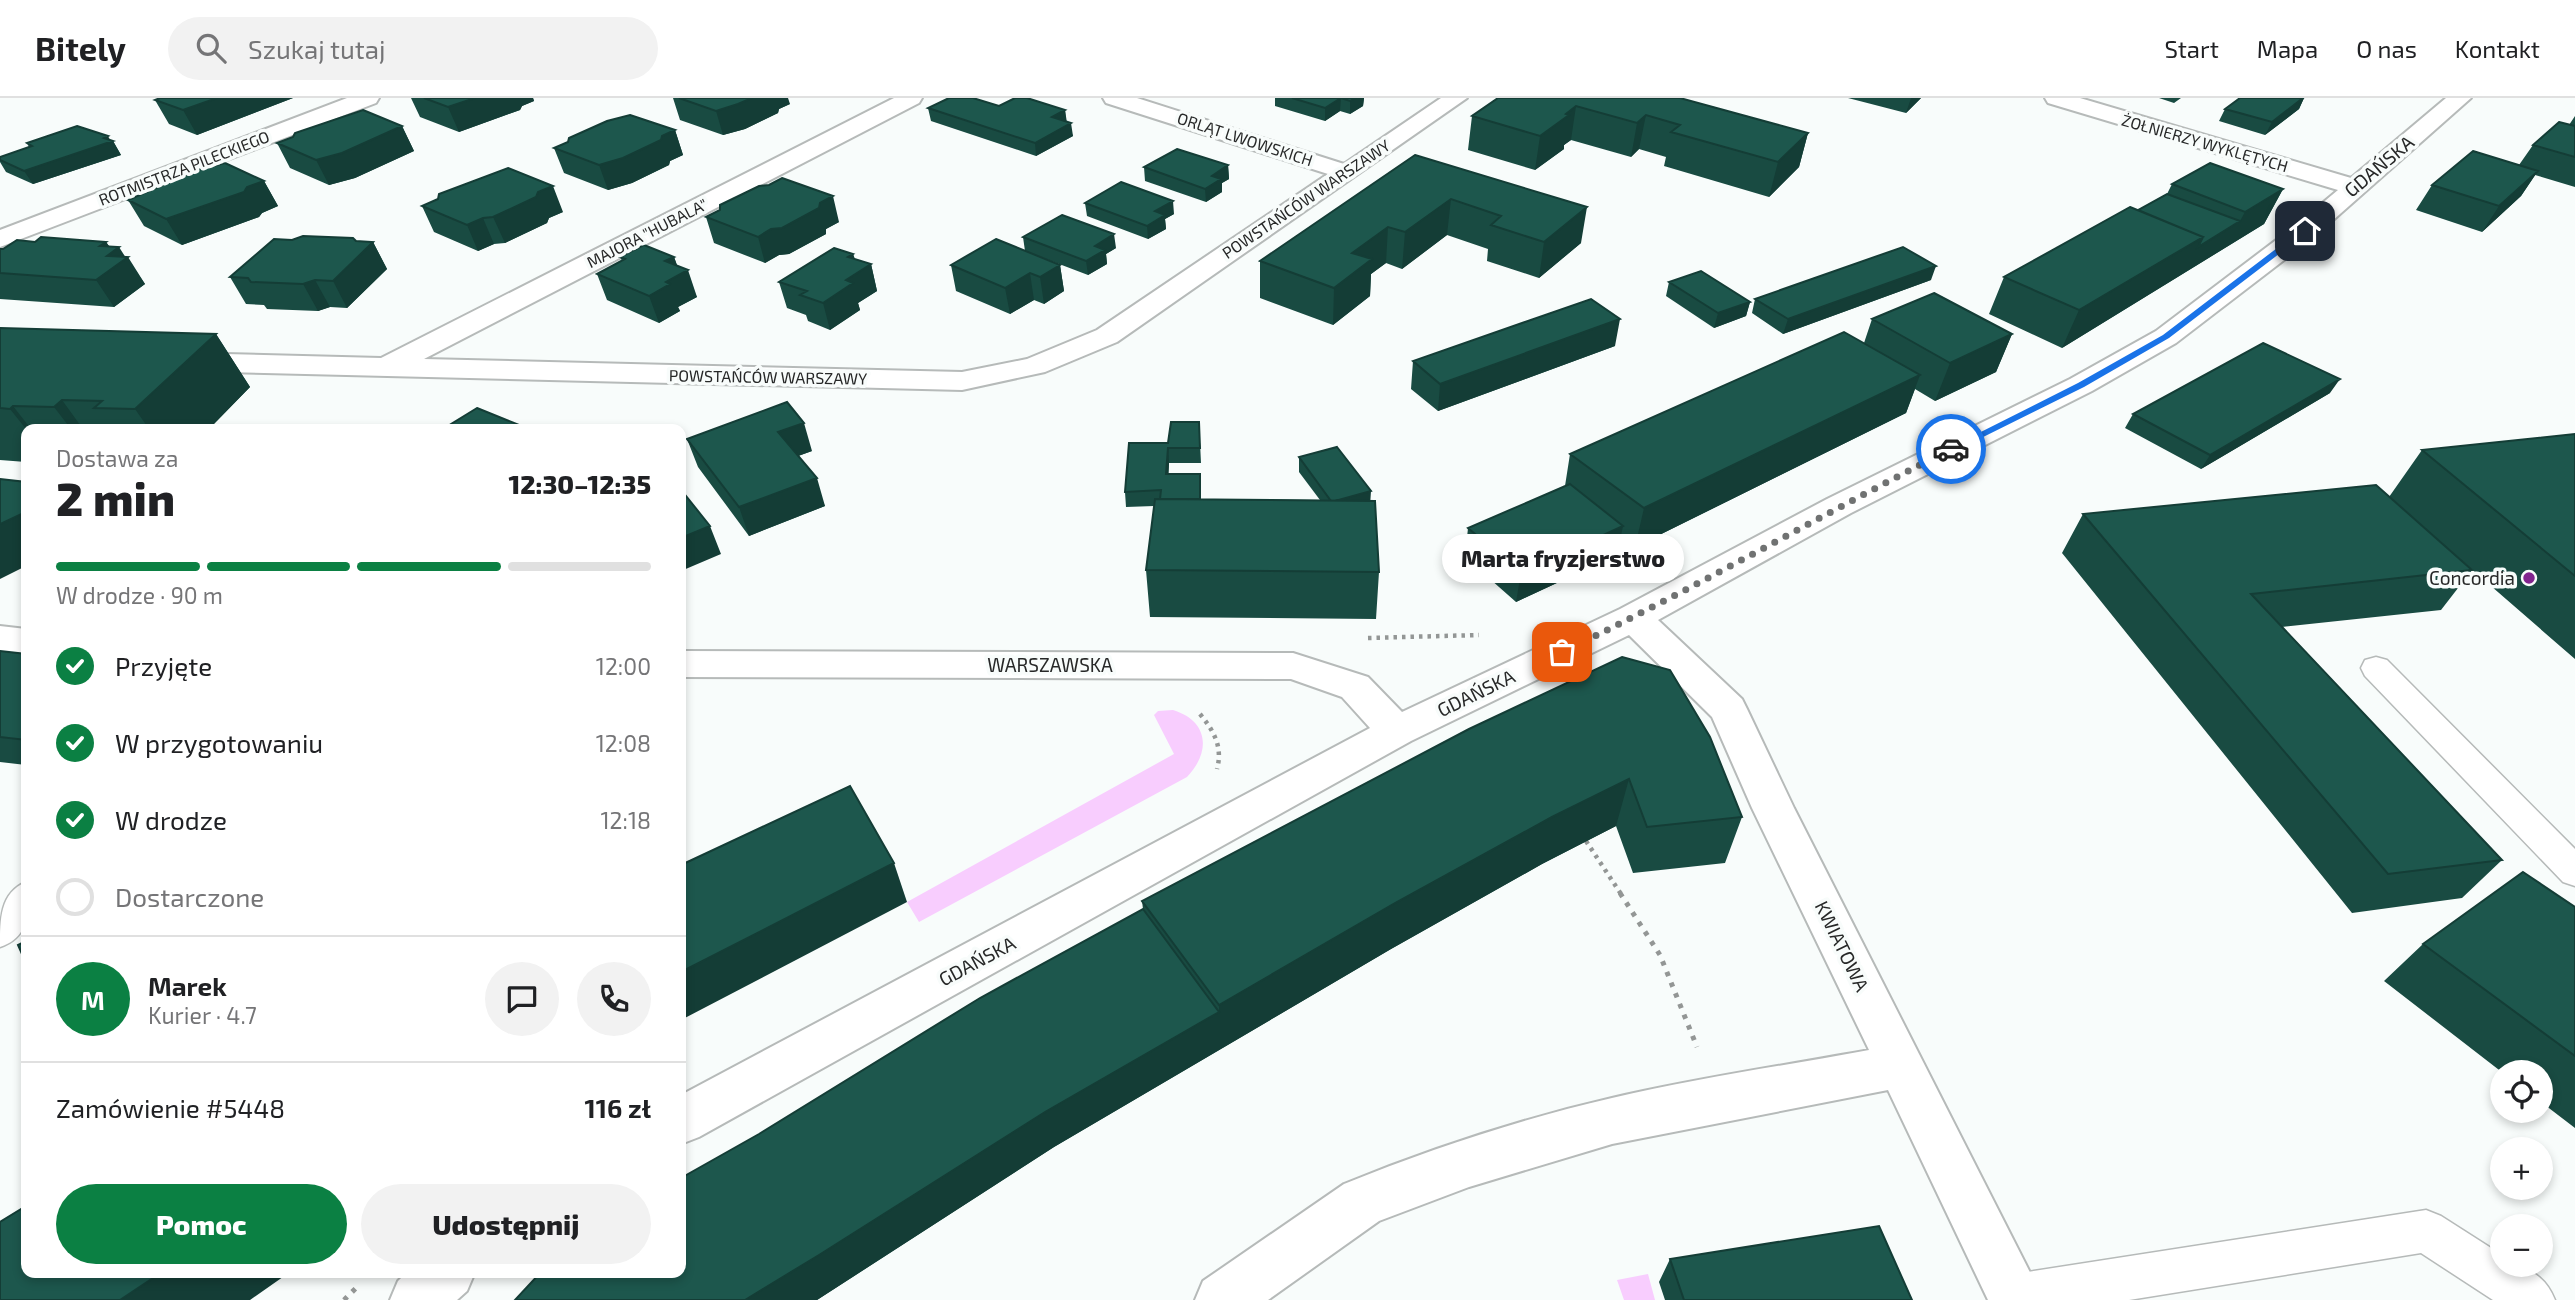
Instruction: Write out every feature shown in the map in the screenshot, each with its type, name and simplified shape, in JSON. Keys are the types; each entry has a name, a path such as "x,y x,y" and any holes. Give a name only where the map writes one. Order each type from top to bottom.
{"street":[{"name":"ROTMISTRZA PILECKIEGO","path":"0,239 368,98"},
{"name":"MAJORA \"HUBALA\"","path":"383,369 911,98"},
{"name":"ORLĄT LWOWSKICH","path":"1114,98 1151,102 1345,172"},
{"name":"POWSTAŃCÓW WARSZAWY","path":"151,361 383,369 962,381 1035,366 1107,336 1456,98"},
{"name":"ŻOŁNIERZY WYKLĘTYCH","path":"2056,98 2354,187"},
{"name":"GDAŃSKA","path":"686,1118 1397,731 1633,618 1839,506 2081,385 2166,337 2305,231 2460,98"},
{"name":"KWIATOWA","path":"1633,618 1728,709 1773,808 2016,1298"},
{"path":"0,639 21,641"},
{"name":"WARSZAWSKA","path":"686,664 1293,666 1355,687 1397,731"},
{"path":"1222,1300 1362,1202 1469,1163 1612,1121 1793,1084 1901,1066"},
{"path":"417,1300 441,1278"}],"lane":[{"path":"2376,668 2575,872"},
{"path":"0,932 21,904"},
{"path":"2016,1298 2426,1231 2533,1300"}],"path":[{"path":"1363,638 1429,638 1491,633"},
{"path":"1587,841 1660,955 1702,1057"}],"shaded area":[{"path":"1173,710 1194,722 1203,738 1200,758 1187,777 919,922 907,902 1174,754 1154,715 1158,711"},
{"path":"1648,1274 1655,1300 1624,1300 1617,1280"}],"building":[{"path":"217,98 183,110 155,100"},
{"path":"424,98 475,98 448,107"},
{"path":"679,98 752,98 716,111"},
{"path":"949,98 973,98 999,106 1015,98 1027,98 1065,110 1052,117 1071,123 1035,143 928,108"},
{"path":"1292,98 1341,98 1325,108"},
{"path":"1498,98 1680,98 1808,133 1778,162 1671,132 1680,125 1646,115 1637,123 1576,106 1566,114 1569,115 1540,136 1472,116"},
{"path":"2240,98 2303,98 2272,122 2225,109"},
{"path":"363,110 402,126 342,153 316,160 277,143 293,137 295,133"},
{"path":"630,115 675,130 662,136 661,140 623,158 599,165 554,148 568,142 569,138 607,121"},
{"path":"2559,122 2575,126 2575,157 2533,145"},
{"path":"77,126 108,136 104,138 113,141 24,171 0,160 0,157 32,146 27,143"},
{"path":"1177,149 1228,165 1212,176 1221,179 1205,189 1144,167"},
{"path":"2473,151 2538,171 2499,206 2432,185"},
{"path":"1415,155 1587,207 1544,242 1491,225 1501,216 1451,199 1405,232 1388,227 1352,253 1372,259 1334,288 1260,261"},
{"path":"225,163 264,181 247,187 244,192 166,219 128,200 198,170"},
{"path":"2210,163 2283,189 2245,212 2172,184"},
{"path":"508,168 553,186 493,217 467,225 422,206 438,199 439,194"},
{"path":"782,178 833,196 820,203 819,208 782,228 771,229 758,237 706,217 720,210 720,205"},
{"path":"1121,182 1173,201 1155,211 1165,215 1147,226 1085,203"},
{"path":"2167,194 2240,221 2198,247 2203,237 2138,210"},
{"path":"2130,207 2203,237 2079,310 2004,277"},
{"path":"1062,215 1114,234 1095,246 1105,250 1086,261 1023,237"},
{"path":"303,236 353,238 356,241 373,242 333,281 315,280 303,284 251,282 248,278 230,277 274,239 292,240"},
{"path":"41,237 106,242 100,246 119,247 107,256 128,257 96,280 0,273 0,249 17,240 35,242"},
{"path":"996,239 1060,265 1040,277 1030,273 1005,288 951,265"},
{"path":"644,245 674,257 665,261 688,270 666,282 670,284 649,296 597,274 625,259 620,257"},
{"path":"1903,247 1936,266 1788,319 1755,299"},
{"path":"834,248 853,254 848,257 871,264 846,280 853,283 823,303 800,295 807,291 779,282"},
{"path":"1701,271 1750,302 1718,313 1669,282"},
{"path":"1934,293 2012,334 1950,363 1872,319"},
{"path":"1591,299 1620,319 1440,384 1413,361"},
{"path":"0,328 216,334 135,409 94,408 102,401 62,400 54,407 13,406 10,409 0,408"},
{"path":"1844,332 1920,375 1644,508 1570,454"},
{"path":"2263,343 2340,379 2210,455 2133,414"},
{"path":"787,402 804,423 778,432 817,478 739,507 687,439"},
{"path":"477,408 517,424 451,424"},
{"path":"1171,422 1199,422 1200,448 1168,448 1166,474 1200,474 1200,499 1160,499 1161,490 1125,492 1129,443 1168,443"},
{"path":"2575,434 2575,576 2422,450"},
{"path":"1337,447 1371,491 1331,501 1299,457"},
{"path":"0,479 21,481 21,514 0,524"},
{"path":"1570,484 1623,526 1521,573 1468,528"},
{"path":"2376,485 2472,570 2251,594 2502,860 2388,874 2083,514"},
{"path":"686,496 710,526 686,536"},
{"path":"1155,499 1375,501 1379,572 1146,570"},
{"path":"0,651 21,653 21,739 0,737"},
{"path":"1622,657 1670,670 1710,737 1742,817 1647,827 1629,779 1552,817 1395,903 1219,1005 1142,901 1469,729"},
{"path":"850,786 894,863 686,969 686,863"},
{"path":"2523,872 2575,907 2575,1056 2423,944"},
{"path":"1143,909 1219,1012 1045,1112 745,1300 515,1300 535,1278 686,1278 686,1175 759,1134 980,998"},
{"path":"21,1209 21,1278 153,1278 120,1300 0,1300 0,1222"},
{"path":"1879,1226 1912,1300 1684,1300 1670,1259"}],"way so far":[{"path":"1562,652 1633,618 1839,506 1951,449"}],"place":[{"name":"Concordia","path":"2529,578"},
{"name":"Marta fryzjerstwo","path":"1562,652"}],"route":[{"path":"1951,449 2081,385 2166,337 2305,231"}]}
